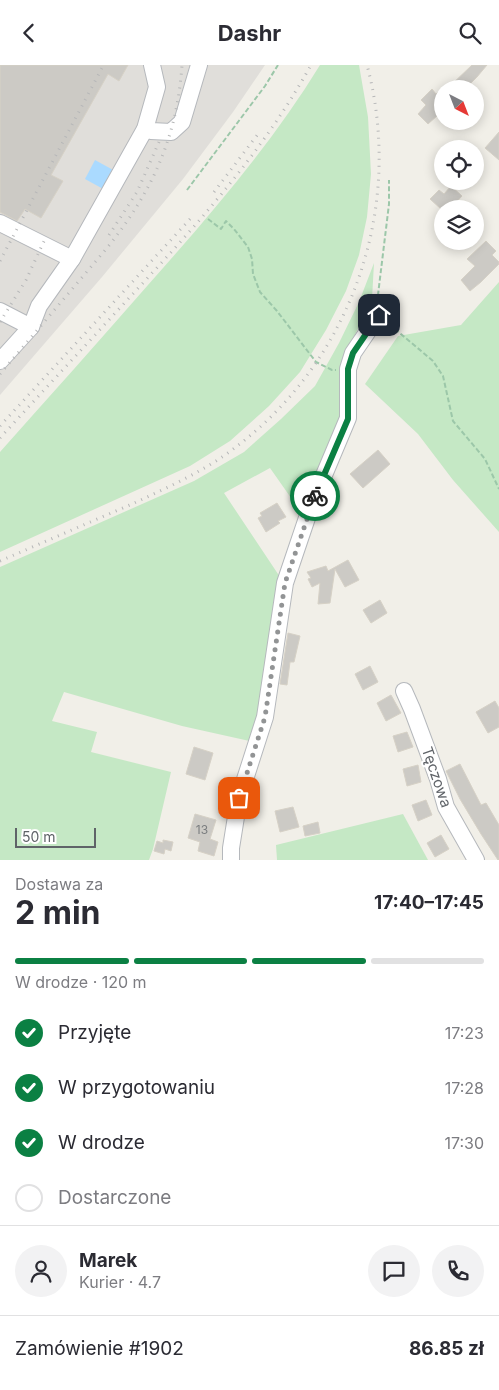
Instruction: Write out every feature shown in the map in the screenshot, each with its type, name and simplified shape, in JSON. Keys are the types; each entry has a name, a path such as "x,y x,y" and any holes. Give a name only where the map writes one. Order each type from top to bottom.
{"lane":[{"path":"0,361 31,327 39,306 72,259 145,129 157,87 152,65"},
{"path":"145,129 170,132 182,122 199,65"},
{"path":"0,223 72,259"},
{"path":"231,860 231,848 239,798 265,717 285,583 311,506 348,419 348,369 353,353 378,310"},
{"path":"0,311 31,327"},
{"name":"Tęczowa","path":"404,691 435,771 446,807 476,860"}],"path":[{"path":"187,190 265,86 278,65"},
{"path":"389,180 389,204 378,310 433,361 443,375 452,421 485,459 499,489"},
{"path":"208,219 221,229 226,221 248,247 252,259 253,274 260,292 316,362 332,371 348,369"}],"shaded area":[{"path":"0,65 265,65 183,179 102,277 0,395"}],"green space":[{"path":"320,65 359,65 368,117 371,174 367,217 359,255 346,291 326,330 300,372 269,406 230,441 190,466 0,552 0,452 217,206 281,123"},
{"path":"374,263 372,299 343,360 344,418 303,515 270,468 224,493 282,580 254,742 182,726 64,692 52,721 97,732 91,752 171,772 149,860 0,860 0,567 194,481 244,452 315,386 359,302"},
{"path":"499,282 499,532 453,480 418,434 365,384 398,336 461,325"},
{"path":"403,814 428,860 277,860 276,845"}],"water":[{"path":"95,160 115,171 105,190 85,179"}],"building":[{"path":"0,65 128,65 119,81 108,74 51,175 63,181 41,218 25,209 17,221 0,212"},
{"path":"472,65 487,65 474,80 456,80"},
{"path":"432,89 434,92 434,119 428,124 418,114 426,105 421,100"},
{"path":"499,132 499,160 485,148"},
{"path":"439,190 444,194 448,190 455,190 462,196 458,200 434,200 434,203 430,199"},
{"path":"486,241 496,251 492,255 499,264 470,291 461,280 475,266 467,259 476,250 484,250 484,243"},
{"path":"378,450 390,464 363,488 350,474"},
{"path":"277,503 286,517 278,521 280,523 266,532 258,518 262,516 260,513"},
{"path":"348,560 359,580 345,587 335,569 330,603 318,604 320,583 312,587 308,579 311,578 307,572 326,566 328,571"},
{"path":"380,600 387,613 371,623 363,610"},
{"path":"288,633 300,636 294,662 290,662 287,685 280,684"},
{"path":"370,666 378,682 363,690 355,674"},
{"path":"391,695 401,713 386,721 377,703"},
{"path":"495,701 499,708 499,727 488,733 476,712"},
{"path":"407,732 413,747 398,752 393,736"},
{"path":"194,747 213,753 205,780 186,774"},
{"path":"460,764 481,805 486,803 499,825 499,860 460,799 446,771"},
{"path":"418,765 421,782 407,786 403,769"},
{"path":"426,800 432,815 418,821 412,805"},
{"path":"293,807 299,827 280,832 275,811"},
{"path":"195,814 216,820 210,839 218,842 214,856 198,851 200,842 188,838"},
{"path":"318,822 320,833 305,836 303,826"},
{"path":"441,835 449,849 435,857 427,843"},
{"path":"163,840 173,842 171,851 165,849 164,854 154,851 157,841 163,843"}],"railway":[{"path":"0,374 107,248 137,206 160,163 168,140 179,92 182,65"},
{"path":"0,438 203,216 272,128 311,65"},
{"path":"0,561 132,504 206,467 261,426 300,384 331,338 355,287 371,234 379,178 377,122 367,65"},
{"path":"0,261 102,68"},
{"path":"214,192 258,134"},
{"path":"109,235 137,192 159,142"},
{"path":"0,426 191,218"},
{"path":"0,322 26,280 45,239"}],"way so far":[{"path":"239,798 265,717 285,583 315,496"}],"route":[{"path":"315,496 348,419 348,369 353,353 379,315"}]}
